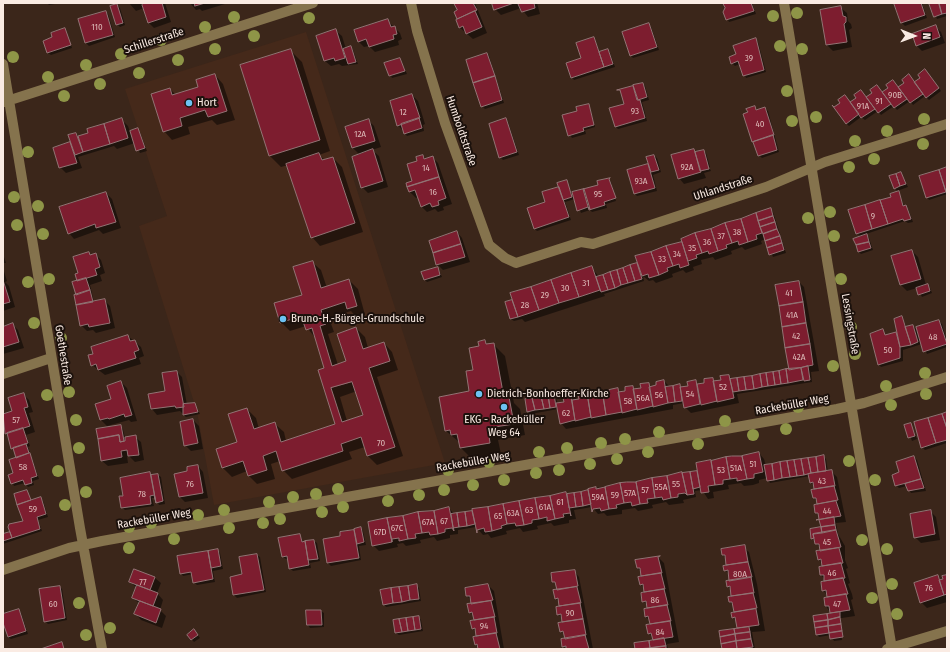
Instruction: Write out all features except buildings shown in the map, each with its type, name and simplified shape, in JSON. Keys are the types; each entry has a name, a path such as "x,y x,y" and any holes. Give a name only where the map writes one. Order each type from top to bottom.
{"street":[{"name":"Schillerstraße","path":"6,101 313,3"},
{"name":"Humboldtstraße","path":"411,3 417,31 445,123 481,225 489,245 505,258"},
{"name":"Lessingstraße","path":"784,3 852,406 891,649"},
{"name":"Goethestraße","path":"3,64 6,101 102,649"},
{"name":"Uhlandstraße","path":"505,258 516,263 581,242 593,244 766,187 811,167 947,124"},
{"path":"3,374 51,358"},
{"name":"Rackebüller Weg","path":"3,570 83,545 852,406 947,376"},
{"path":"891,649 947,631"}],"shaded area":[{"name":"Bruno-H.-Bürgel-Grundschule","path":"306,32 445,463 214,505 197,412 139,226 167,216 125,89"}],"place":[{"name":"Hort","path":"189,103"},
{"name":"Bruno-H.-Bürgel-Grundschule","path":"283,319"},
{"name":"Dietrich-Bonhoeffer-Kirche","path":"479,394"},
{"name":"EKG - Rackebüller Weg 64","path":"504,407"}]}
